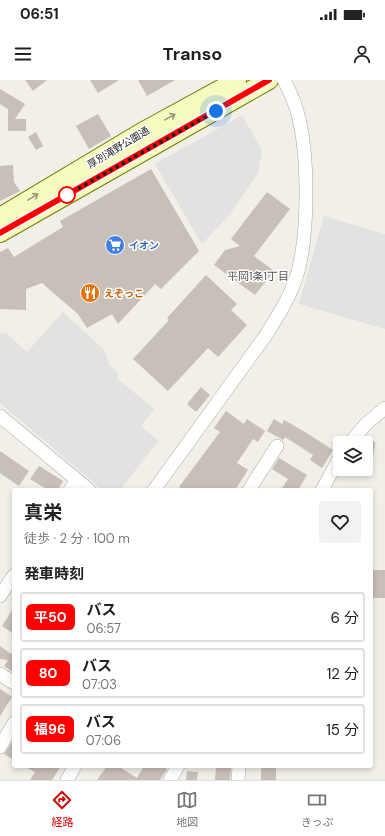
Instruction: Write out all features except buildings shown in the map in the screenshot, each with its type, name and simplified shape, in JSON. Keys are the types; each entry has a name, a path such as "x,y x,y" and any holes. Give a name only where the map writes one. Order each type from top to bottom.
{"main road":[{"name":"厚別滝野公園通","path":"0,233 237,80"},
{"name":"厚別滝野公園通","path":"0,218 133,148 269,80"}],"street":[{"path":"155,488 266,335 280,313 296,275 303,245 305,220 305,160 297,110 284,80"},
{"path":"356,436 366,424 385,408"},
{"path":"0,416 73,485 83,488"},
{"path":"250,488 277,446"},
{"path":"323,488 333,470"},
{"path":"0,596 12,578"},
{"path":"0,674 12,681"},
{"path":"0,746 12,726"},
{"path":"67,780 74,768"},
{"path":"170,780 177,768"},
{"path":"238,780 239,768"}],"shaded area":[{"path":"242,115 262,150 258,173 230,214 202,244 155,164"},
{"path":"324,216 385,234 385,329 299,304"},
{"path":"63,312 105,351 109,364 119,374 117,378 154,409 141,426 158,441 122,488 100,488 0,403 0,334 6,333 27,352"}],"bus line":[{"name":"平50","path":"0,233 269,80"}],"place":[{"name":"イオン","path":"115,245"},
{"name":"えぞっこ","path":"90,293"}],"district":[{"name":"平岡1条1丁目","path":"258,276"}],"route":[{"path":"67,195 216,111"}]}
